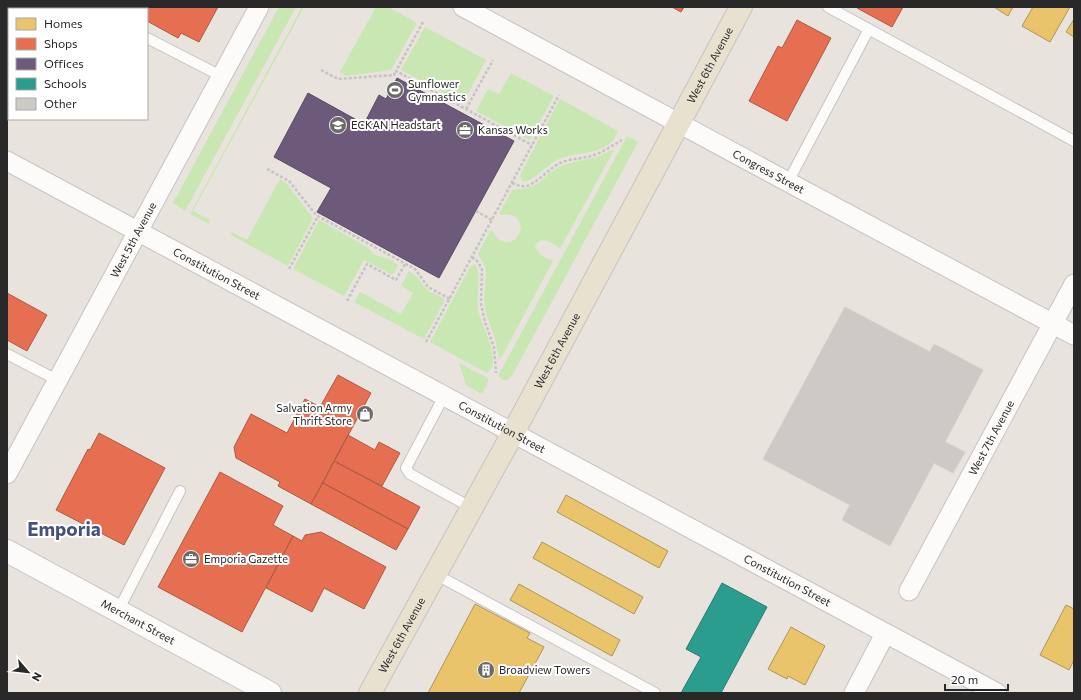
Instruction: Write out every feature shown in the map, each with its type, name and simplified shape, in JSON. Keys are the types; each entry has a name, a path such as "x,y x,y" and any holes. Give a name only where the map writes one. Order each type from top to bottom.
{"main road":[{"name":"West 6th Avenue","path":"370,693 513,433 741,7"}],"street":[{"name":"West 5th Avenue","path":"7,474 259,7"},
{"name":"Congress Street","path":"463,7 1074,335"},
{"name":"Constitution Street","path":"7,161 997,693"},
{"name":"West 7th Avenue","path":"909,591 1074,284"},
{"name":"Merchant Street","path":"7,551 270,693"},
{"path":"854,693 885,634"}],"lane":[{"path":"828,7 1074,141"},
{"path":"788,182 869,29"},
{"path":"148,39 221,76"},
{"path":"7,354 57,380"},
{"path":"444,396 406,468 410,474 472,508"},
{"path":"118,611 180,492"},
{"path":"435,574 655,693"}],"path":[{"path":"320,70 338,79 394,75 422,22"},
{"path":"466,109 493,60"},
{"path":"396,71 532,145"},
{"path":"426,342 559,95"},
{"path":"512,183 522,186 527,185 539,179 556,165 567,160 594,155 622,140"},
{"path":"267,169 289,181 318,216 415,269 431,289 450,299"},
{"path":"476,211 492,220"},
{"path":"289,269 318,216"},
{"path":"472,257 478,262 482,269 481,304 485,322 494,348 496,373"},
{"path":"348,301 367,264 396,280 405,264"}],"green space":[{"path":"279,7 296,7 185,211 173,203"},
{"path":"302,7 304,7 193,211 210,220 209,224 190,214"},
{"path":"376,7 388,7 417,23 391,70 346,76 340,72"},
{"path":"425,27 486,60 463,103 401,70"},
{"path":"511,73 554,96 530,140 476,111 488,89 499,94"},
{"path":"560,99 618,131 614,139 601,149 559,159 533,178 523,182 520,175"},
{"path":"627,136 638,142 514,372 508,380 503,380 498,376"},
{"path":"614,150 560,249 545,240 536,244 535,247 541,254 553,261 501,358 499,358 495,339 485,310 485,266 478,254 490,231 493,231 500,240 508,242 517,238 521,227 514,216 499,214 513,189 530,188 561,166 594,158"},
{"path":"280,179 287,184 313,218 288,266 231,235 232,232 247,240"},
{"path":"319,220 367,247 375,255 389,259 398,265 393,275 364,260 344,296 293,269"},
{"path":"474,264 477,267 479,282 478,308 491,345 493,360 492,368 487,373 430,342 470,267"},
{"path":"409,271 430,292 445,300 424,339 354,302 360,292 401,314 413,293 401,286"},
{"path":"459,363 489,379 482,394 466,385"}],"building: Homes":[{"path":"994,7 1013,7 1008,16"},
{"path":"1033,7 1070,7 1050,42 1022,26"},
{"path":"1074,19 1074,37 1066,32"},
{"path":"566,495 668,551 659,568 557,512"},
{"path":"542,542 643,597 634,614 533,558"},
{"path":"519,584 620,640 612,656 510,600"},
{"name":"Broadview Towers","path":"475,604 530,633 527,638 544,647 519,693 428,693"},
{"path":"1066,605 1074,609 1074,660 1069,670 1040,655"},
{"path":"791,627 825,646 805,685 788,676 787,679 768,669"}],"building: Shops":[{"path":"122,7 218,7 199,42 181,33 178,38 148,22 148,8"},
{"path":"672,7 684,7 681,12"},
{"path":"903,7 892,27 857,8"},
{"path":"797,20 831,38 787,121 749,101 778,46 782,48"},
{"path":"7,293 47,315 27,351 7,340"},
{"path":"338,375 371,393 311,504 278,486 280,482 236,458 234,447 251,414 287,433 305,399 320,407"},
{"path":"99,433 165,468 124,545 56,510 88,449 90,450"},
{"path":"348,435 375,450 379,442 400,453 382,486 334,461"},
{"path":"334,461 420,507 408,529 323,483"},
{"path":"220,472 283,506 273,525 293,536 242,632 158,587"},
{"path":"323,483 408,529 396,550 311,504"},
{"path":"321,532 386,567 364,609 324,588 312,612 266,588 293,536 302,541 305,535"}],"building: Offices":[{"path":"397,78 514,141 439,278 317,212 331,188 274,157 308,93 364,124 379,95 386,99"}],"building: Schools":[{"path":"722,583 767,607 721,693 681,693 701,657 686,649"}],"building: Other":[{"path":"845,307 930,352 934,344 983,370 945,442 965,452 953,473 934,463 890,546 842,520 850,505 763,459"}],"place":[{"name":"Sunflower Gymnastics","path":"395,90"},
{"name":"ECKAN Headstart","path":"338,125"},
{"name":"Kansas Works","path":"465,130"},
{"name":"Salvation Army Thrift Store","path":"365,414"},
{"name":"Emporia Gazette","path":"191,559"},
{"name":"Broadview Towers","path":"486,670"}],"district":[{"name":"Emporia","path":"64,529"}]}
